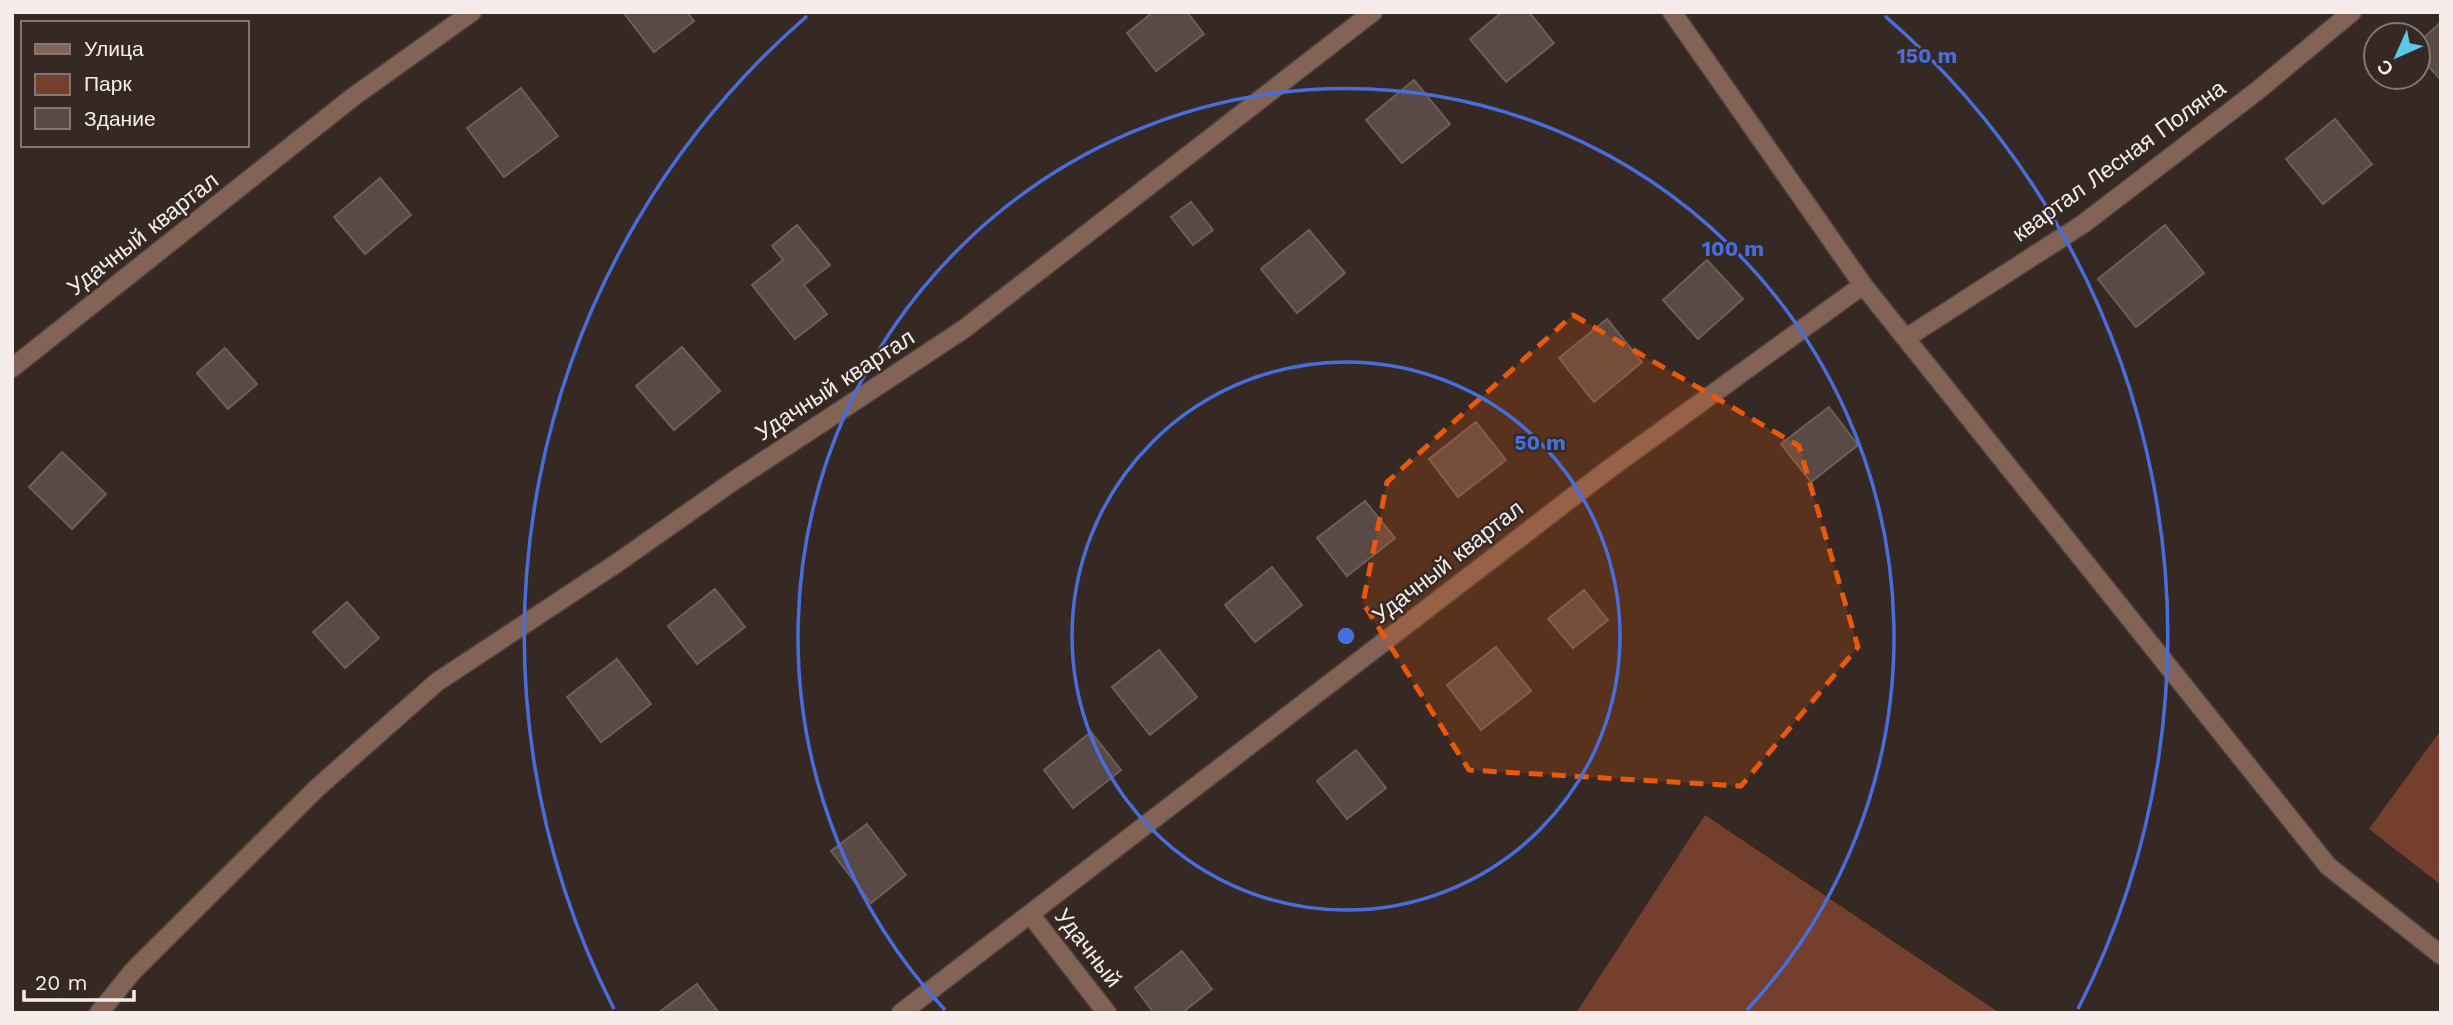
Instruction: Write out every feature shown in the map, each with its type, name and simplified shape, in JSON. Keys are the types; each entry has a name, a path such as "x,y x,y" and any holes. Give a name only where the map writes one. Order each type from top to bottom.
{"street":[{"name":"Удачный квартал","path":"12,368 353,97 472,12"},
{"name":"Удачный квартал","path":"99,1013 132,971 317,788 437,682 964,329 1373,12"},
{"path":"1672,12 1863,285 2328,866 2441,955"},
{"name":"квартал Лесная Поляна","path":"1906,338 2083,223 2257,91 2352,12"},
{"name":"Удачный квартал","path":"901,1013 1609,469 1863,285"},
{"name":"Удачный","path":"1030,914 1107,1013"}],"highlighted area":[{"path":"1573,315 1799,446 1858,647 1741,786 1469,770 1363,603 1387,482"}],"green space":[{"path":"2441,730 2441,885 2369,829"},
{"path":"1705,815 2000,1013 1576,1013"}],"building":[{"path":"623,12 687,12 694,21 654,52"},
{"path":"1153,12 1187,12 1204,34 1156,71 1127,33"},
{"path":"1502,12 1529,12 1554,43 1506,82 1470,39"},
{"path":"2441,22 2441,80 2432,70 2432,30"},
{"path":"1414,80 1450,124 1402,163 1366,120"},
{"path":"521,88 558,136 504,177 467,128"},
{"path":"2335,119 2372,164 2323,204 2286,159"},
{"path":"380,178 411,215 365,254 334,217"},
{"path":"1191,202 1213,230 1193,245 1171,217"},
{"path":"797,225 830,265 804,285 827,314 795,339 752,285 783,260 772,246"},
{"path":"2165,225 2204,273 2136,327 2098,279"},
{"path":"1309,230 1345,273 1297,313 1261,269"},
{"path":"1707,260 1743,299 1698,339 1663,300"},
{"path":"1607,319 1642,362 1594,402 1559,358"},
{"path":"682,347 720,391 674,430 636,386"},
{"path":"225,348 257,384 228,409 197,373"},
{"path":"1829,407 1858,445 1811,482 1781,444"},
{"path":"1476,422 1506,460 1458,497 1429,459"},
{"path":"62,452 106,494 72,529 29,487"},
{"path":"1365,501 1395,538 1347,576 1317,538"},
{"path":"1272,567 1302,605 1255,642 1225,605"},
{"path":"715,589 745,627 697,664 668,626"},
{"path":"1584,590 1608,620 1573,648 1548,619"},
{"path":"347,602 379,638 345,668 313,632"},
{"path":"1496,647 1531,691 1481,730 1447,685"},
{"path":"1159,650 1197,697 1150,735 1112,687"},
{"path":"617,659 651,704 601,742 567,697"},
{"path":"1091,732 1121,770 1073,808 1044,770"},
{"path":"1356,750 1386,788 1347,819 1317,781"},
{"path":"867,824 906,875 871,903 831,851"},
{"path":"1182,951 1212,989 1182,1013 1154,1013 1135,988"},
{"path":"697,984 719,1013 658,1013"}]}
